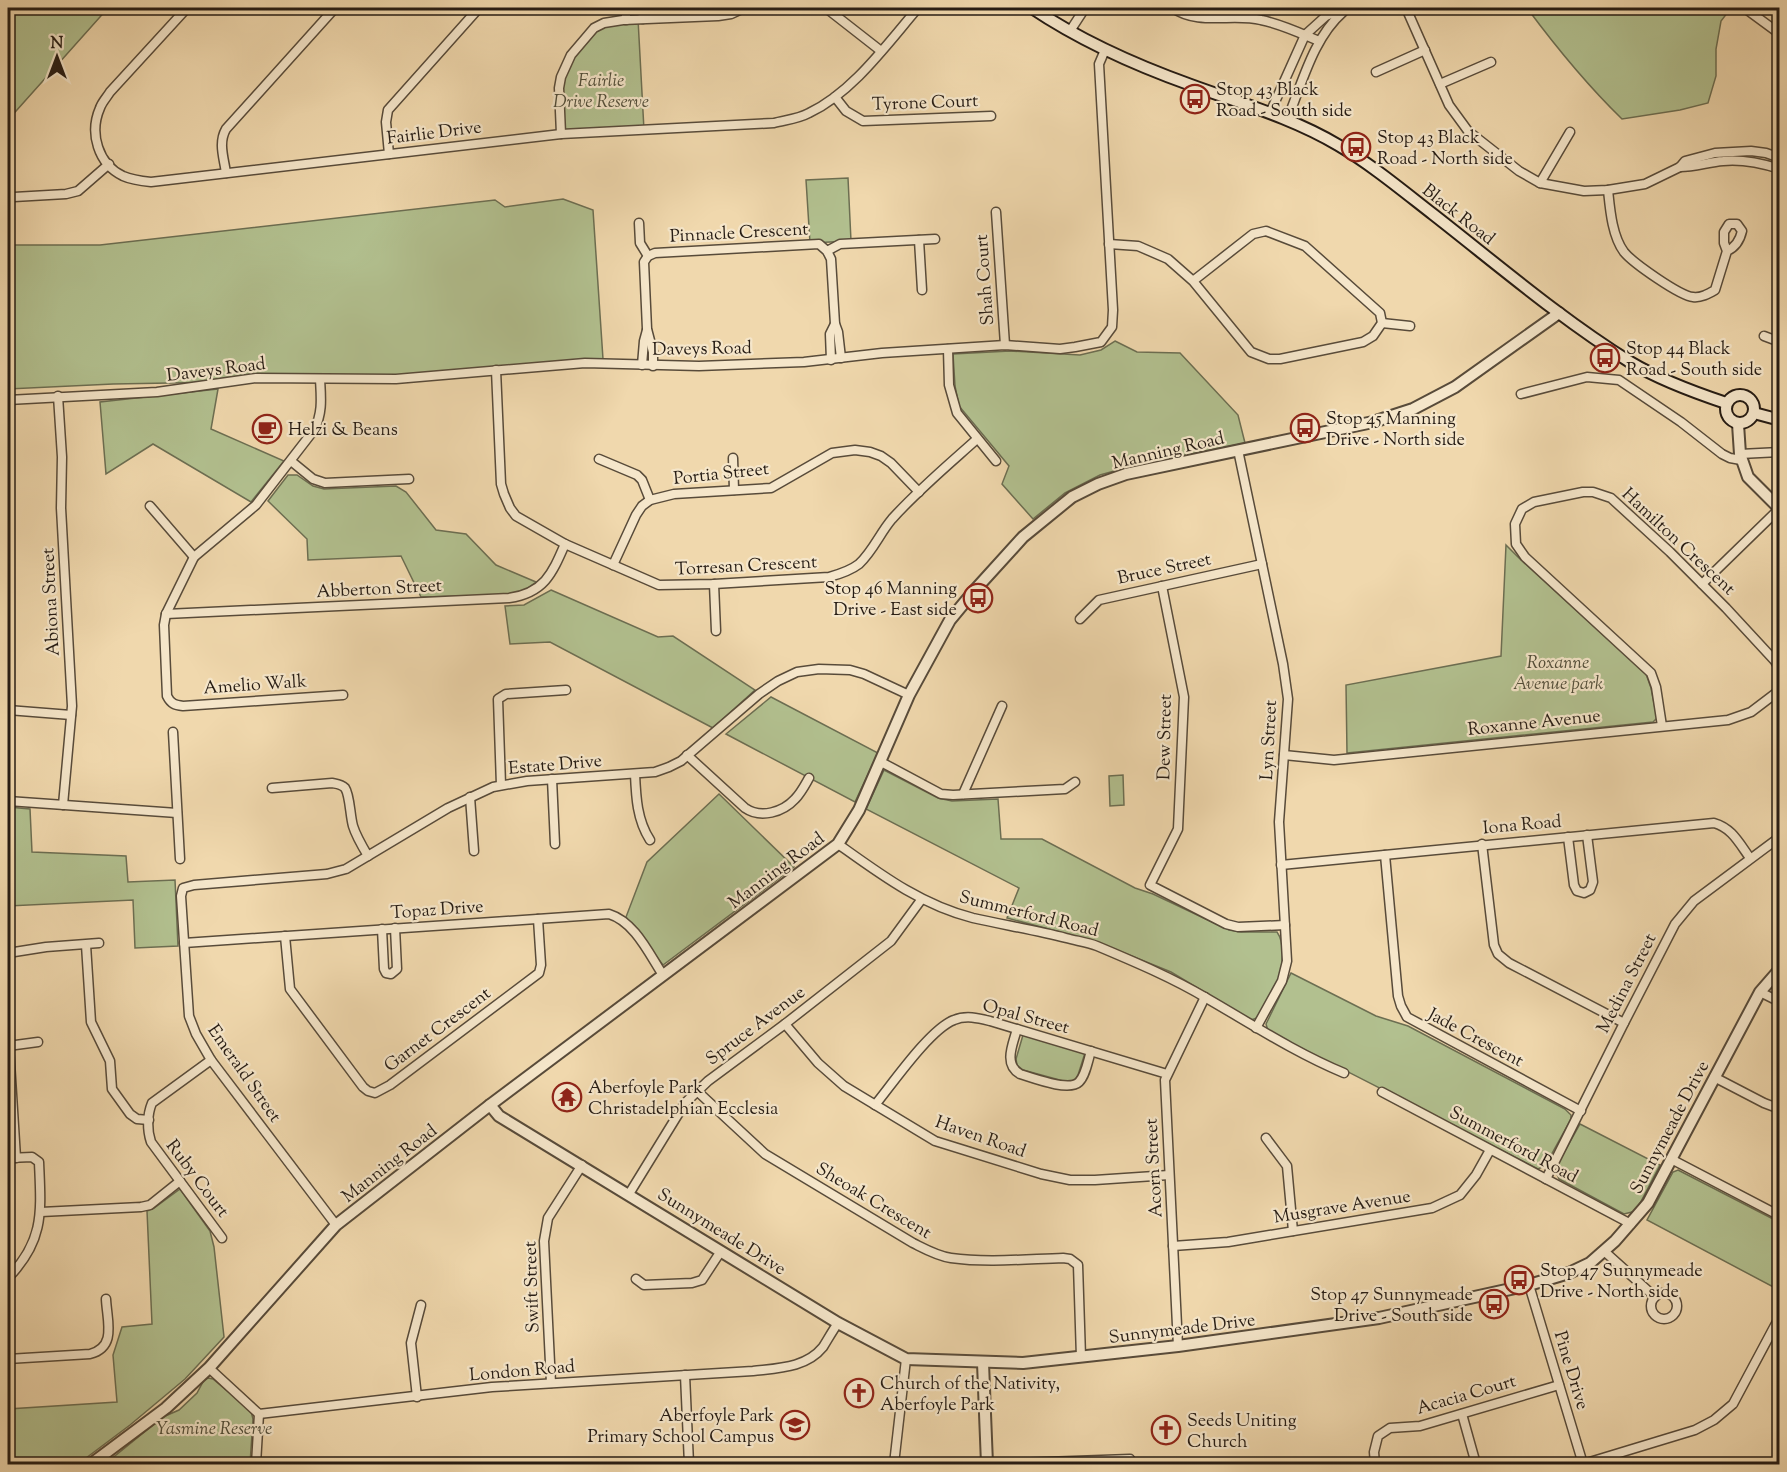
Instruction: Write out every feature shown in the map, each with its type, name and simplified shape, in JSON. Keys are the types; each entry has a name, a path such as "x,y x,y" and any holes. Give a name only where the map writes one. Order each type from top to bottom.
{"street":[{"path":"14,197 66,194 78,191 108,164 100,154 95,139 100,107 110,92 187,8"},
{"path":"226,173 221,142 226,129 335,8"},
{"path":"389,154 386,122 388,110 479,8"},
{"path":"626,8 626,20"},
{"path":"642,8 643,19"},
{"path":"561,134 559,88 565,66 571,55 594,28 604,23 626,20 718,16 731,14 744,8"},
{"path":"826,8 881,51"},
{"name":"Fairlie Drive","path":"108,164 121,175 150,182 561,134 774,123 809,114 845,90 918,8"},
{"name":"Black Road","path":"1032,8 1105,50 1149,69 1270,113 1338,145 1393,183 1559,313 1632,363 1687,390 1726,403"},
{"path":"1070,31 1085,8"},
{"path":"1173,8 1186,15 1199,17 1260,19 1319,41"},
{"path":"1270,113 1305,35 1326,16 1347,8"},
{"path":"1287,120 1319,41 1332,21 1347,8"},
{"path":"1406,8 1449,105 1468,131 1519,171 1540,183 1584,191 1608,190 1645,184 1680,167 1739,160 1779,169"},
{"path":"1746,9 1779,34"},
{"name":"Daveys Road","path":"8,400 157,392 256,378 396,379 585,363 699,366 831,360 882,353 1005,345 1060,349 1101,342 1112,327 1099,64 1105,50"},
{"path":"1376,72 1425,50"},
{"path":"1440,84 1491,62"},
{"name":"Tyrone Court","path":"834,97 846,111 863,121 991,116"},
{"path":"1540,183 1570,132"},
{"path":"1680,167 1685,161 1715,153 1766,153 1779,158"},
{"path":"1608,190 1612,224 1624,252 1682,294 1694,298 1715,290 1727,251"},
{"name":"Shah Court","path":"996,212 1005,345"},
{"name":"Pinnacle Crescent","path":"639,222 640,243 648,256"},
{"path":"1109,244 1138,246 1168,259 1193,281 1251,352 1269,359 1280,359 1363,342 1373,336 1382,323 1380,313 1305,246 1266,231 1252,234 1193,281"},
{"path":"827,251 840,244 935,239"},
{"path":"919,240 922,290"},
{"name":"Pinnacle Crescent","path":"653,366 653,352 647,329 644,262 648,256 655,253 819,244 827,251 831,259 835,324 841,358"},
{"name":"Manning Road","path":"91,1464 166,1408 209,1368 336,1225 838,844 859,810 909,695 950,620 1023,537 1072,497 1126,474 1373,422 1413,409 1455,387 1559,313"},
{"path":"1382,323 1410,326"},
{"name":"Pinnacle Crescent","path":"831,360 830,334 835,324"},
{"name":"Pinnacle Crescent","path":"642,365 647,329"},
{"path":"1764,336 1779,342"},
{"path":"948,349 949,385 957,413 996,461"},
{"name":"Torresan Crescent","path":"496,370 501,484 516,516 566,544 659,585 829,577 844,573 866,556 891,520 977,439"},
{"path":"1521,394 1587,377 1619,380 1730,458 1779,452"},
{"path":"166,614 194,557 256,505 319,421 320,379"},
{"path":"1740,394 1748,397 1754,403 1754,413 1746,423 1738,424 1725,413 1726,403 1731,397 1740,394"},
{"name":"Abiona Street","path":"58,396 62,457 61,508 72,705 63,805"},
{"path":"1754,413 1779,420"},
{"path":"1702,584 1779,509 1748,477 1740,457 1738,424"},
{"name":"Portia Street","path":"613,565 636,515 650,500 675,494 771,488 831,453 855,450 881,456 919,492"},
{"name":"Lyn Street","path":"1238,450 1281,653 1288,699 1279,822 1287,961 1282,981 1256,1028"},
{"path":"733,458 734,490"},
{"path":"599,459 642,480 650,500"},
{"path":"291,461 313,479 325,483 409,479"},
{"name":"Hamilton Crescent","path":"1662,726 1656,687 1651,673 1525,557 1516,544 1515,524 1522,509 1534,502 1583,492 1593,492 1611,498 1726,608 1775,661 1779,670"},
{"path":"150,506 194,557"},
{"name":"Abberton Street","path":"166,614 524,596 551,575 566,544"},
{"name":"Bruce Street","path":"1080,619 1099,600 1262,564"},
{"path":"714,584 717,631"},
{"name":"Dew Street","path":"1162,585 1184,697 1178,829 1150,885 1226,924 1238,927 1285,925"},
{"name":"Amelio Walk","path":"166,614 164,625 167,696 170,702 176,705 343,695"},
{"name":"Estate Drive","path":"187,886 327,874 346,869 470,797 501,785 552,779 635,774 669,767 687,755 759,694 797,672 819,669 850,670 909,695"},
{"path":"501,785 498,699 506,694 566,690"},
{"name":"Roxanne Avenue","path":"1284,755 1334,760 1728,720 1751,712 1779,690"},
{"path":"963,795 1002,706"},
{"path":"8,710 71,715"},
{"path":"173,732 180,859"},
{"path":"687,755 745,808 756,814 772,812 790,804 809,778"},
{"path":"881,762 941,794 963,795 1065,789 1075,782"},
{"path":"635,774 637,806 650,840"},
{"path":"552,779 555,844"},
{"path":"272,788 332,783 344,787 348,794 353,826 368,856"},
{"path":"470,797 474,851"},
{"path":"8,801 177,813"},
{"name":"Iona Road","path":"1281,866 1482,844 1714,823 1731,832 1750,858"},
{"path":"1568,837 1574,885 1577,891 1584,893 1590,890 1593,882 1587,835"},
{"name":"Medina Street","path":"1546,1179 1675,924 1694,901 1779,837"},
{"name":"Summerford Road","path":"838,844 921,900 970,917 1094,945 1168,977 1320,1063 1344,1073"},
{"path":"1482,844 1494,945 1498,954 1509,963 1624,1023"},
{"name":"Jade Crescent","path":"1385,855 1398,996 1407,1017 1581,1111"},
{"name":"Emerald Street","path":"187,886 183,888 181,896 189,1017 196,1034 211,1060 336,1225"},
{"name":"Spruce Avenue","path":"629,1194 685,1103 708,1081 891,941 921,900"},
{"name":"Topaz Drive","path":"184,943 603,915 617,917 632,929 663,975"},
{"name":"Garnet Crescent","path":"285,936 290,989 363,1087 375,1093 390,1085 539,973 541,965 538,919"},
{"path":"382,929 384,969 386,973 391,974 397,969 395,928"},
{"path":"8,953 46,947 99,943"},
{"path":"86,945 91,1022 110,1061 112,1089 130,1114 137,1119 148,1120 148,1112 152,1103 211,1060"},
{"name":"Sunnymeade Drive","path":"490,1106 499,1116 838,1323 906,1359 1023,1363 1081,1357 1379,1318 1529,1285 1569,1273 1590,1263 1631,1224 1648,1203 1760,992 1779,969"},
{"path":"1760,992 1779,1002"},
{"name":"Acorn Street","path":"1178,1346 1165,1080 1204,997"},
{"name":"Opal Street","path":"875,1104 925,1043 944,1024 964,1017 1017,1029 1167,1074"},
{"name":"Haven Road","path":"785,1024 818,1063 844,1086 936,1141 1041,1174 1070,1180 1169,1174"},
{"path":"1017,1029 1009,1059 1014,1071 1020,1074 1061,1086 1070,1086 1083,1077 1091,1051"},
{"path":"8,1278 32,1245 41,1212 39,1162 32,1157 12,1158 8,1046 38,1042"},
{"path":"1714,1077 1779,1109"},
{"name":"Sheoak Crescent","path":"697,1091 765,1154 933,1254 951,1258 998,1260 1070,1259 1078,1265 1081,1357"},
{"name":"Summerford Road","path":"1382,1092 1631,1224"},
{"name":"Ruby Court","path":"148,1120 148,1135 151,1142 222,1238"},
{"path":"1266,1138 1287,1166 1293,1231"},
{"name":"Musgrave Avenue","path":"1173,1246 1228,1242 1432,1208 1460,1195 1476,1175 1490,1150"},
{"path":"1671,1159 1779,1216"},
{"name":"Swift Street","path":"550,1383 544,1241 548,1218 582,1165"},
{"path":"41,1212 150,1205 180,1181"},
{"path":"636,1279 644,1285 692,1283 702,1280 721,1251"},
{"path":"1604,1251 1655,1297"},
{"name":"Pine Drive","path":"1529,1285 1583,1464"},
{"path":"8,1359 98,1352 108,1341 106,1299"},
{"path":"417,1397 411,1343 421,1305"},
{"path":"1583,1464 1695,1430 1714,1420 1733,1404 1779,1316"},
{"name":"London Road","path":"259,1414 492,1387 753,1371 794,1366 812,1357 823,1347 838,1323"},
{"path":"894,1464 906,1359"},
{"path":"983,1363 988,1464 1099,1462 1130,1459"},
{"path":"209,1368 259,1414 256,1464"},
{"path":"685,1375 689,1464"},
{"name":"Acacia Court","path":"1375,1464 1374,1452 1378,1436 1390,1428 1420,1426 1558,1385"},
{"path":"1462,1414 1476,1464"}],"green space":[{"path":"8,8 108,8 8,120"},
{"path":"1527,8 1731,8 1721,21 1716,49 1716,76 1708,103 1622,119 1572,65"},
{"name":"Fairlie Drive Reserve","path":"638,19 644,130 561,134 559,88 565,66 594,28"},
{"path":"848,178 851,241 810,243 806,180"},
{"path":"563,199 593,210 603,359 402,379 113,384 8,389 8,245 100,245 495,200 505,207"},
{"path":"1115,341 1137,352 1180,353 1238,415 1245,443 1100,475 1065,493 1033,519 1002,484 1009,466 959,406 953,354 1010,351 1080,355 1101,350"},
{"path":"218,389 211,429 284,461 251,502 153,444 106,474 100,402"},
{"path":"288,475 297,475 313,486 324,489 396,486 406,492 436,530 466,534 496,565 536,582 521,593 508,595 421,597 401,556 308,560 307,539 268,501"},
{"name":"Roxanne Avenue park","path":"1506,545 1646,674 1657,718 1653,722 1347,753 1346,685 1501,656"},
{"path":"551,590 658,637 673,636 755,690 713,728 550,642 510,644 505,606 524,605"},
{"path":"771,697 878,753 855,802 726,734"},
{"path":"884,770 938,798 952,801 998,799 1001,839 1042,839 1135,888 1153,894 1229,930 1277,932 1282,948 1279,979 1260,1017 1251,1020 1171,972 1097,942 1007,918 1019,888 866,809"},
{"path":"1123,775 1124,805 1110,806 1109,776"},
{"path":"719,794 794,867 663,965 626,917 647,862"},
{"path":"8,807 30,809 32,852 126,856 128,882 175,880 178,946 135,948 133,900 8,906"},
{"path":"1291,973 1376,1016 1408,1026 1565,1109 1571,1115 1571,1119 1545,1166 1538,1169 1268,1031 1266,1024"},
{"path":"1023,1035 1085,1053 1075,1080 1067,1082 1023,1070 1017,1065 1016,1059"},
{"path":"1580,1124 1660,1165 1636,1211 1624,1214 1559,1179 1555,1169"},
{"path":"1678,1170 1779,1222 1779,1290 1647,1220 1673,1172"},
{"path":"180,1189 210,1231 214,1247 224,1337 185,1379 130,1425 78,1464 8,1464 8,1409 117,1402 113,1355 122,1327 152,1324 147,1211"},
{"name":"Yasmine Reserve","path":"213,1379 251,1411 253,1419 250,1464 105,1464 163,1417 179,1410 197,1393 204,1380"}],"place":[{"name":"Stop 43 Black Road - South side","path":"1195,99"},
{"name":"Stop 43 Black Road - North side","path":"1356,147"},
{"name":"Stop 44 Black Road - South side","path":"1605,358"},
{"name":"Stop 45 Manning Drive - North side","path":"1305,428"},
{"name":"Helzi & Beans","path":"267,429"},
{"name":"Stop 46 Manning Drive - East side","path":"978,598"},
{"name":"Aberfoyle Park Christadelphian Ecclesia","path":"567,1097"},
{"name":"Stop 47 Sunnymeade Drive - North side","path":"1519,1280"},
{"name":"Stop 47 Sunnymeade Drive - South side","path":"1494,1304"},
{"name":"Church of the Nativity, Aberfoyle Park","path":"859,1393"},
{"name":"Aberfoyle Park Primary School Campus","path":"795,1425"},
{"name":"Seeds Uniting Church","path":"1166,1430"}]}
